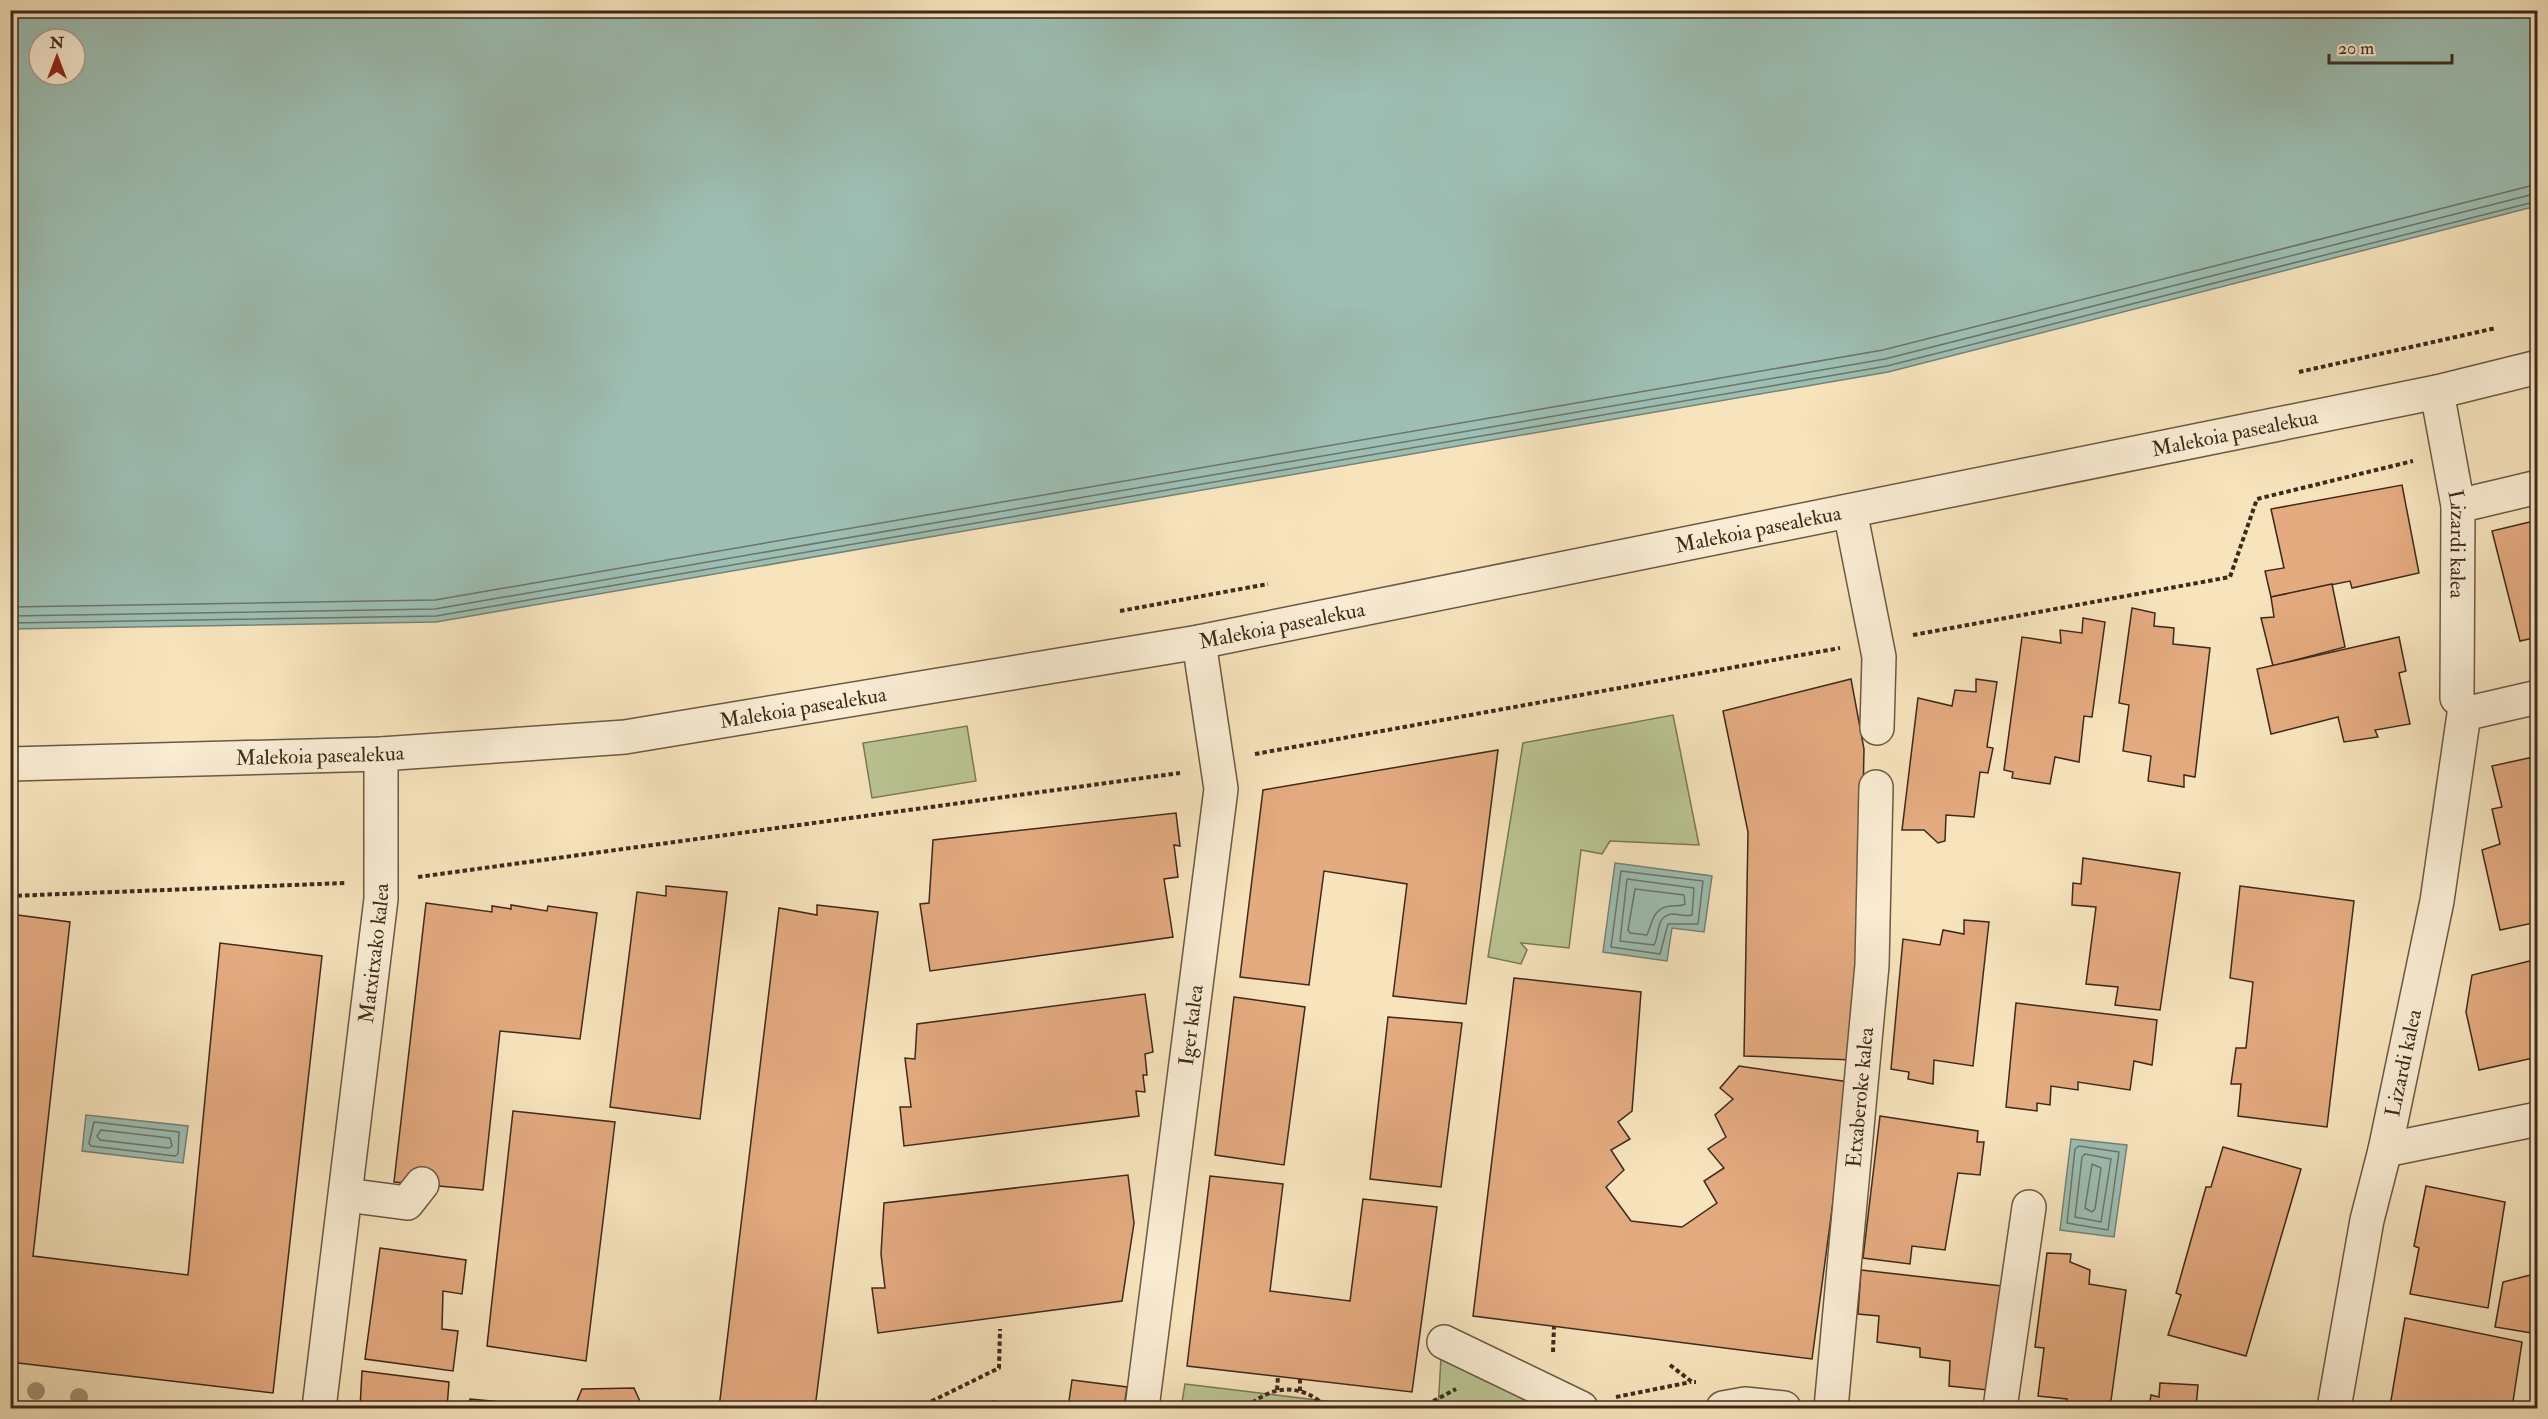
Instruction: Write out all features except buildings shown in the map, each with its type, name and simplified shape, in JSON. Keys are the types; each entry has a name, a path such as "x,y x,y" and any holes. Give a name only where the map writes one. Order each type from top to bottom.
{"street":[{"name":"Malekoia pasealekua","path":"10,764 381,754 625,736 1198,642 2437,392 2538,368"},
{"name":"Lizardi kalea","path":"2334,1408 2367,1220 2385,1150 2437,901 2461,706 2458,506 2437,392"},
{"path":"2458,506 2538,487"},
{"path":"1850,511 1879,657 1877,728"},
{"name":"Iger kalea","path":"1142,1408 1221,789 1198,642"},
{"path":"2461,706 2538,697"},
{"name":"Matxitxako kalea","path":"319,1408 381,898 381,754"},
{"name":"Etxaberoke kalea","path":"1831,1408 1872,964 1876,787"},
{"path":"2385,1150 2538,1119"},
{"path":"346,1195 407,1203 422,1184"},
{"path":"2000,1408 2029,1208"},
{"path":"1444,1342 1593,1404"},
{"path":"1723,1408 1745,1404 1784,1408"}],"path":[{"path":"2299,372 2496,328"},
{"path":"1120,611 1268,584"},
{"path":"407,879 1172,775"},
{"path":"10,896 337,884"},
{"path":"918,1408 999,1368 1000,1329"},
{"path":"1277,1390 1278,1376"},
{"path":"1300,1379 1300,1390"},
{"path":"1593,1404 1692,1382"},
{"path":"1247,1408 1261,1396 1277,1390 1300,1390 1314,1397 1327,1408"}],"green space":[{"path":"1673,715 1699,845 1610,841 1602,854 1581,850 1569,948 1521,943 1527,950 1521,964 1488,957 1523,743"},
{"path":"967,726 976,781 872,798 863,743"},
{"path":"1441,1358 1542,1408 1438,1408"},
{"path":"1185,1384 1383,1408 1181,1408"}],"water":[{"path":"10,11 2537,11 2537,206 1888,372 436,622 11,629"},
{"path":"1615,863 1712,876 1704,932 1672,928 1667,961 1603,952"},
{"path":"86,1115 188,1126 183,1163 82,1151"},
{"path":"2071,1139 2127,1145 2114,1237 2060,1230"}]}
